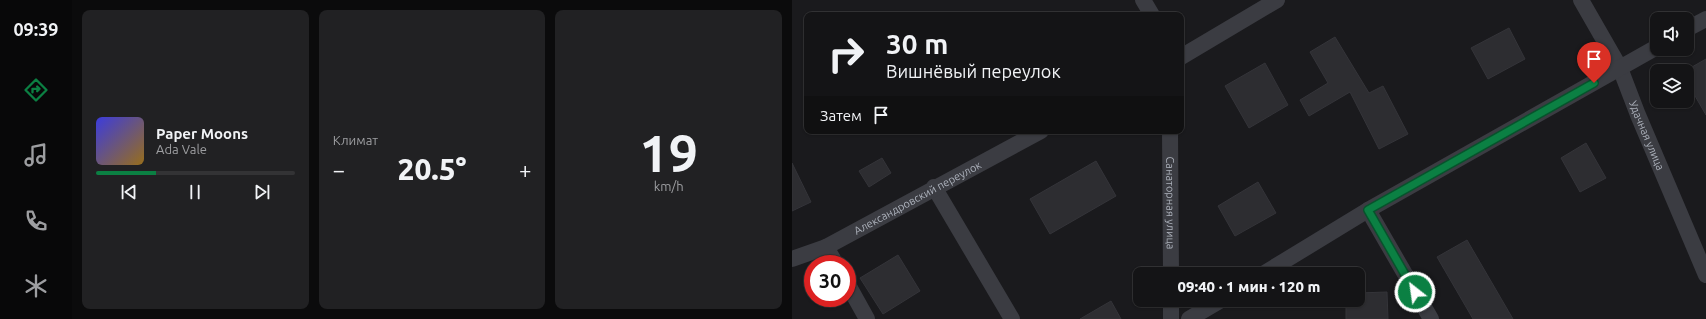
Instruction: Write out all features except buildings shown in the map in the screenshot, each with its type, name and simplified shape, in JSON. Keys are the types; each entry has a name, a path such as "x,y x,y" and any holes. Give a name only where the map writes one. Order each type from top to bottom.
{"street":[{"path":"1143,0 1150,12"},
{"path":"1184,55 1278,0"},
{"name":"Удачная улица","path":"1581,0 1620,68 1706,275"},
{"path":"1694,26 1706,19"},
{"path":"1274,267 1368,210 1650,51"},
{"name":"Александровский переулок","path":"792,259 826,247 1035,134"},
{"name":"Санаторная улица","path":"1170,134 1171,267"},
{"path":"934,188 1012,319"},
{"path":"1368,210 1431,319"},
{"path":"826,247 831,255"},
{"path":"856,300 867,319"},
{"path":"1171,307 1171,319"},
{"path":"1190,319 1210,307"}],"route":[{"path":"1415,292 1368,210 1594,83"}]}
